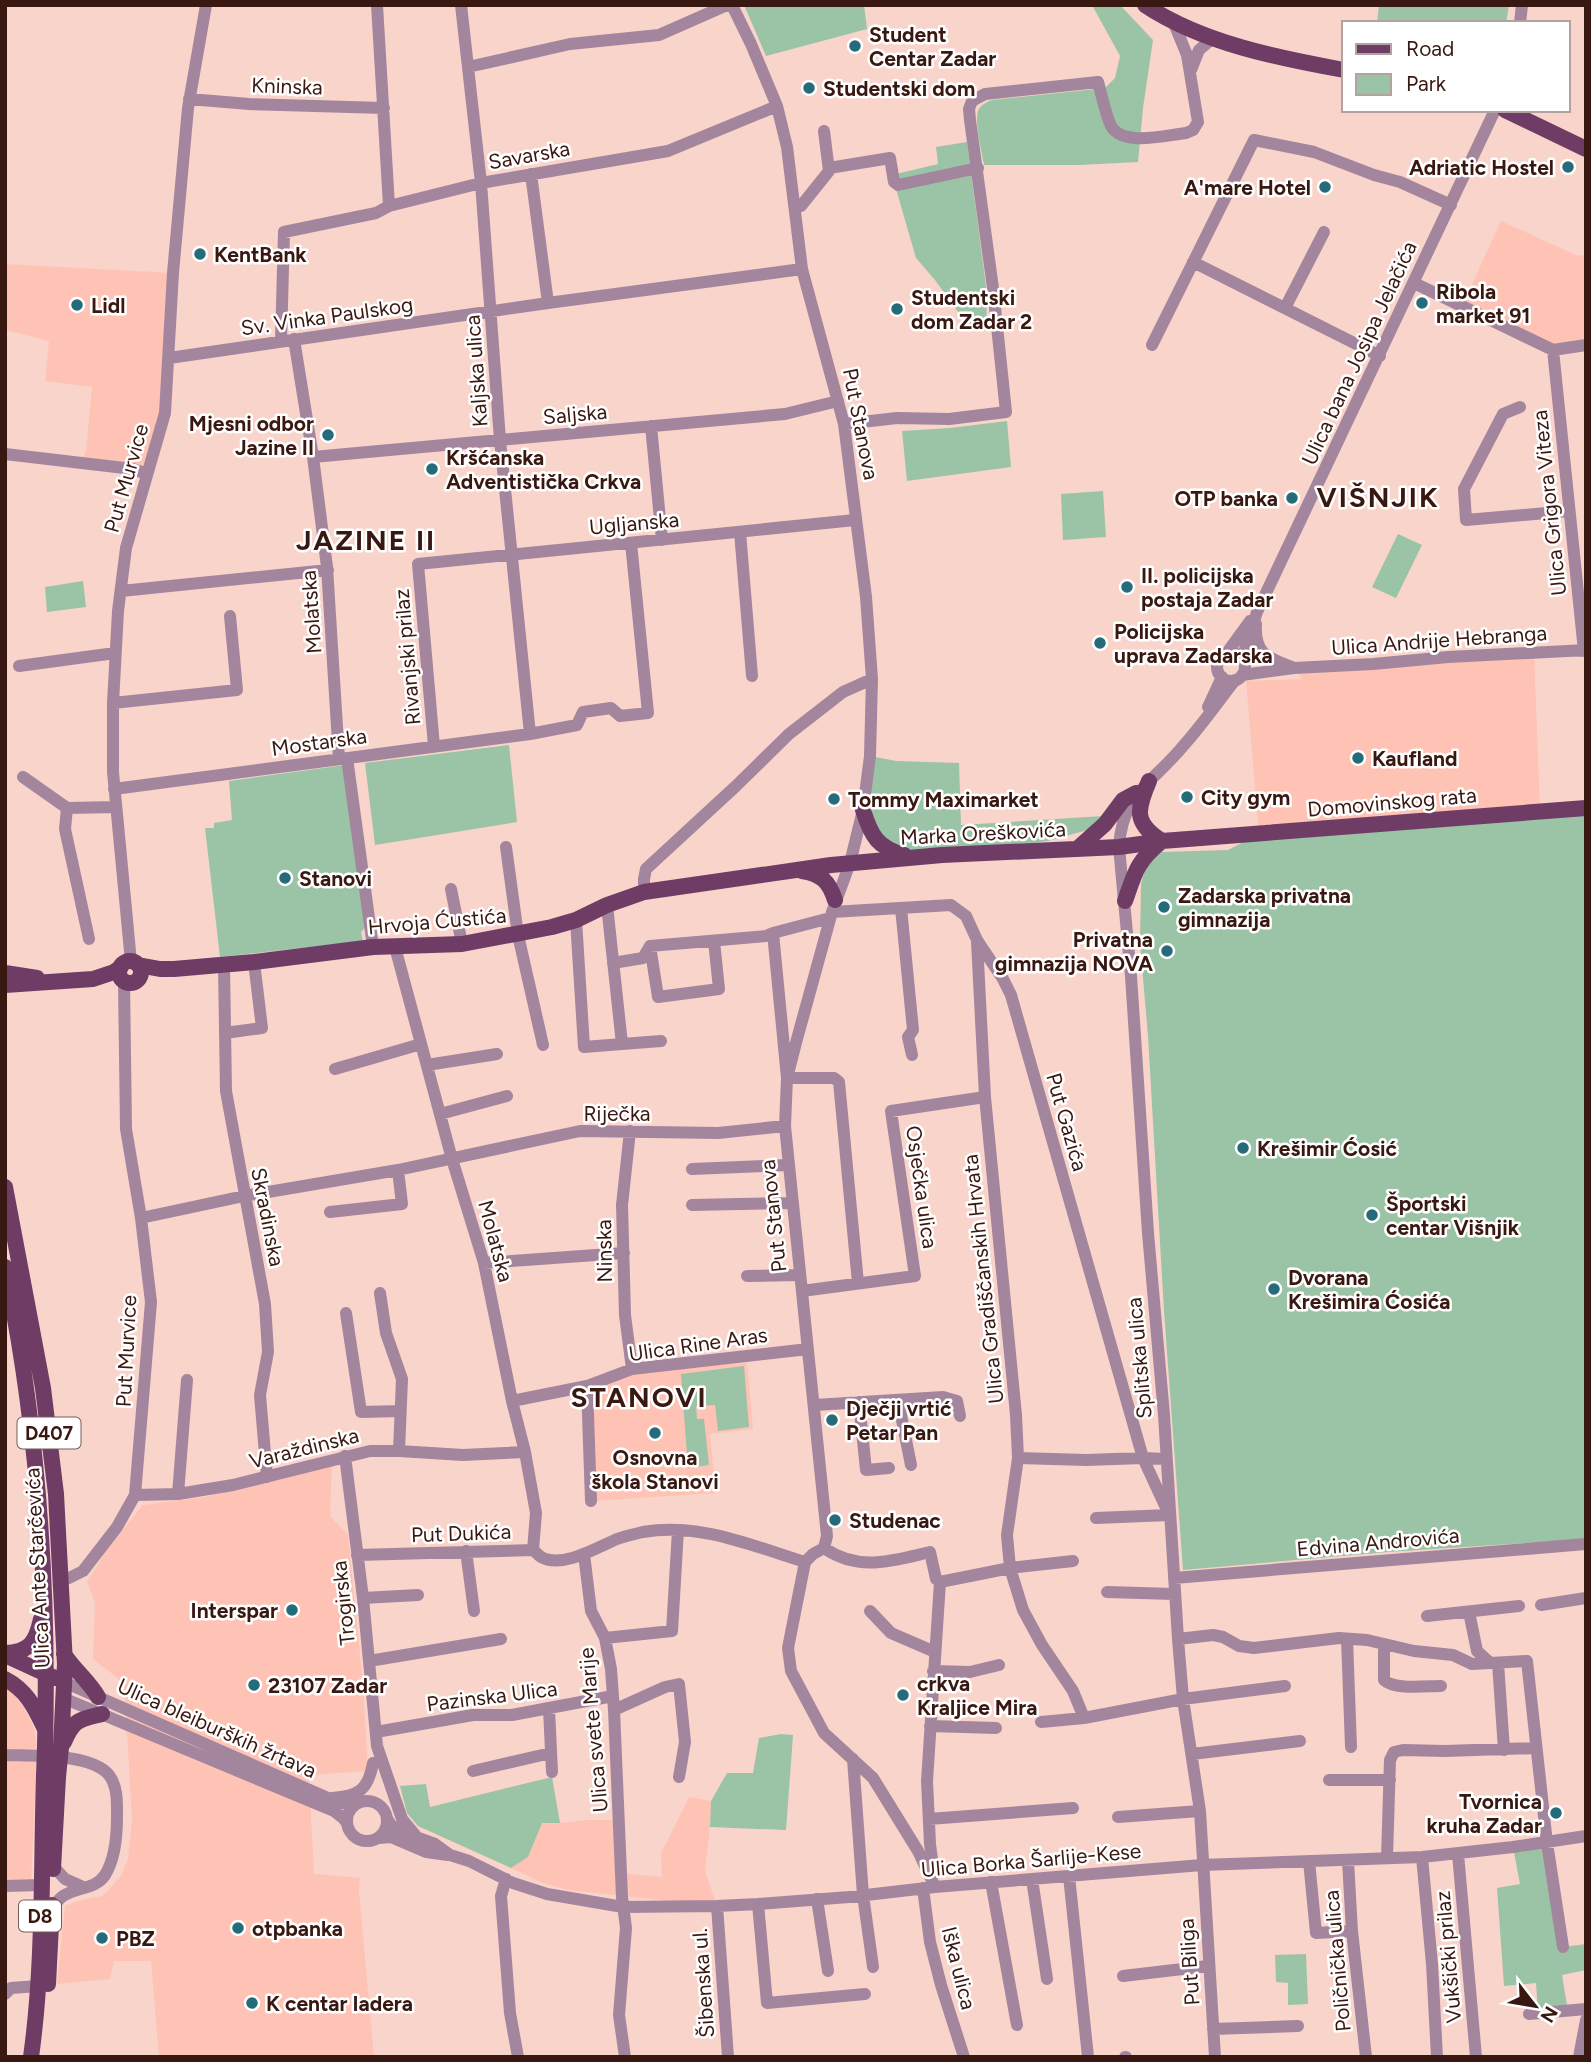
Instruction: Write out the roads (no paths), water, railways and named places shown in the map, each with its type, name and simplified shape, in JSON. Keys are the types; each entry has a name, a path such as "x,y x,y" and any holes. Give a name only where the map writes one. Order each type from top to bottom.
{"main road":[{"path":"1145,5 1173,21 1213,38 1294,61 1342,70"},
{"path":"1509,112 1586,149"},
{"path":"1125,901 1141,860 1162,841 1151,834 1140,818 1140,800 1149,781"},
{"path":"1077,849 1105,824 1118,804 1136,793"},
{"name":"Domovinskog rata","path":"1119,847 1162,841 1586,808"},
{"path":"863,810 874,836 888,850 924,857"},
{"name":"Marka Oreškovića","path":"850,863 1119,847"},
{"path":"644,892 850,863"},
{"path":"796,870 816,873 823,878 831,887 832,910"},
{"name":"Hrvoja Ćustića","path":"7,979 62,983 160,969 254,962 373,941 395,947 462,944 576,920 644,892"},
{"name":"Ulica Ante Starčevića","path":"5,1187 43,1388 56,1494 64,1690"},
{"name":"Ulica Ante Starčevića","path":"5,1267 27,1388 43,1553 47,1691"},
{"path":"5,1654 16,1653 29,1647 36,1637 45,1611"},
{"path":"5,1654 47,1674 64,1690"},
{"path":"64,1654 98,1697"},
{"path":"5,1672 47,1691 64,1690"},
{"path":"5,1679 16,1685 32,1701 46,1729"},
{"name":"D8","path":"31,2057 36,2022 42,1885 53,1747 64,1690"},
{"name":"D8","path":"47,1691 46,1729 53,1747"},
{"path":"53,1747 75,1722 102,1714"},
{"name":"D8","path":"42,2057 52,1908 51,1776"}],"street":[{"name":"Put Murvice","path":"60,1579 83,1572 117,1527 135,1495 151,1302 141,1218 126,1129 125,1010 131,973 114,789 115,653 126,548 165,413 173,273 190,99 206,5"},
{"path":"377,5 389,206"},
{"name":"Kaljska ulica","path":"461,5 481,183 500,440 530,734"},
{"path":"468,67 570,44 659,35 727,5"},
{"name":"Put Stanova","path":"732,5 778,106 787,147 802,269 844,424 866,597 872,680 870,756 863,810 850,863 832,910 788,1079 785,1126 827,1536 824,1548"},
{"path":"844,424 897,418 949,419 1006,412 970,109 972,101 985,94 1098,82 1112,128 1121,135 1133,139 1186,133 1193,130 1198,121 1187,55 1173,21"},
{"path":"1190,74 1199,50 1213,38"},
{"name":"Kninska","path":"190,99 248,104 384,108"},
{"name":"Savarska","path":"281,341 284,232 376,213 389,206 481,183 668,151 778,106"},
{"name":"Ulica bana Josipa Jelačića","path":"1119,847 1120,828 1136,793 1175,756 1197,730 1237,670 1257,612 1494,112"},
{"path":"801,206 830,171 824,131"},
{"path":"1152,345 1254,140 1314,152 1400,182 1451,205"},
{"path":"829,168 890,158 894,181 898,185 978,168"},
{"path":"531,174 548,303"},
{"path":"1285,308 1324,232"},
{"path":"1193,262 1380,356"},
{"name":"Sv. Vinka Paulskog","path":"169,358 802,269"},
{"path":"1414,283 1553,351 1586,345"},
{"name":"Molatska","path":"294,339 328,570 343,758 373,941"},
{"name":"Ulica Grigora Viteza","path":"1553,351 1585,651"},
{"name":"Saljska","path":"313,457 785,414 838,401"},
{"path":"1520,407 1503,414 1464,489 1466,520 1569,511"},
{"path":"651,426 662,540"},
{"path":"5,454 133,469 147,474"},
{"name":"Ugljanska","path":"418,565 855,520"},
{"path":"740,532 752,676"},
{"name":"Mostarska","path":"114,789 530,734 577,725 583,712 611,708 620,716 648,713 631,543"},
{"name":"Rivanjski prilaz","path":"418,565 434,746"},
{"path":"121,591 328,570"},
{"path":"1257,612 1255,638 1260,650 1270,658 1294,668"},
{"name":"Ulica bana Josipa Jelačića","path":"1226,654 1257,612"},
{"path":"113,702 237,690 230,616"},
{"name":"Ulica Andrije Hebranga","path":"1226,654 1234,654 1237,670 1585,651"},
{"path":"19,666 115,653"},
{"path":"1226,654 1218,665 1219,673 1237,670"},
{"path":"644,892 646,869 789,734 843,692 872,680"},
{"path":"23,777 67,808 116,807"},
{"path":"67,808 65,829 89,939"},
{"path":"506,847 518,934 542,1045"},
{"name":"Splitska ulica","path":"1119,847 1174,1594 1184,1699 1200,1811 1202,1865"},
{"path":"451,889 462,944"},
{"path":"607,905 622,1044"},
{"name":"Put Gazića","path":"650,946 766,936 832,910 951,905 966,916 977,940 1011,996 1143,1458 1169,1515"},
{"path":"901,908 913,1031 908,1037 912,1055"},
{"path":"576,920 584,1047 661,1041"},
{"path":"773,933 788,1079 834,1078 839,1082 858,1283"},
{"name":"Ulica Gradiščanskih Hrvata","path":"977,940 985,1097 1016,1415 1018,1458 1007,1535 1010,1568 1023,1610 1042,1645 1073,1691 1084,1718"},
{"path":"650,946 659,997 719,989 714,941"},
{"path":"613,962 643,958 650,946"},
{"name":"Molatska","path":"395,947 452,1159 484,1263 536,1513 533,1550"},
{"path":"225,1033 262,1028 254,962"},
{"name":"Skradinska","path":"224,965 226,1091 265,1304 268,1352 260,1395 267,1477"},
{"path":"335,1069 421,1044"},
{"path":"427,1065 497,1054"},
{"path":"440,1114 508,1096"},
{"name":"Osječka ulica","path":"802,1291 915,1276 891,1111 985,1097"},
{"name":"Riječka","path":"141,1218 244,1196 398,1170 580,1131 718,1133 785,1126"},
{"name":"Ninska","path":"630,1131 622,1205 625,1315 632,1369"},
{"path":"692,1169 789,1165"},
{"path":"330,1212 402,1204 398,1170"},
{"path":"692,1205 793,1203"},
{"path":"484,1263 624,1253"},
{"path":"747,1276 800,1275"},
{"path":"380,1293 386,1333 402,1380 399,1451"},
{"path":"346,1313 361,1412 400,1410"},
{"name":"Ulica Rine Aras","path":"512,1401 587,1386 632,1369 808,1349"},
{"path":"178,1494 187,1380"},
{"path":"587,1386 591,1501"},
{"path":"814,1405 943,1397 957,1401 960,1416"},
{"path":"898,1400 911,1465"},
{"path":"859,1402 866,1470 889,1468"},
{"name":"Varaždinska","path":"135,1495 178,1494 233,1485 370,1451 463,1455 525,1452"},
{"name":"Trogirska","path":"345,1456 363,1598 377,1746"},
{"path":"1018,1458 1166,1459"},
{"path":"1096,1518 1169,1515"},
{"path":"605,1638 672,1631 678,1530"},
{"name":"Put Dukića","path":"357,1555 533,1550 543,1558 556,1560 584,1554 632,1535 678,1530 710,1533 805,1562"},
{"name":"Edvina Androvića","path":"1174,1578 1586,1544"},
{"path":"929,1887 918,1851 873,1778 824,1732 791,1671 788,1648 805,1562 824,1548 847,1560 862,1564 930,1552 936,1579 940,1581 1010,1568 1073,1561"},
{"path":"466,1551 474,1611"},
{"name":"Ulica svete Marije","path":"584,1554 591,1611 605,1638 613,1696 626,1928 619,2015 625,2057"},
{"name":"Iška ulica","path":"940,1581 927,1781 930,1942 964,2057"},
{"path":"1107,1592 1174,1594"},
{"path":"363,1598 418,1595"},
{"path":"1541,1605 1586,1598"},
{"path":"1427,1616 1519,1606"},
{"path":"870,1611 891,1633 935,1652"},
{"path":"1469,1612 1477,1651 1494,1663 1504,1750"},
{"path":"1178,1639 1213,1635 1239,1646 1254,1648 1347,1639 1453,1656 1472,1664 1527,1661 1546,1843 1563,1947"},
{"path":"369,1661 501,1639"},
{"path":"1347,1639 1351,1747"},
{"path":"1384,1644 1386,1684 1441,1686"},
{"path":"933,1671 970,1672 999,1665"},
{"path":"614,1710 665,1687 679,1684 685,1742 679,1777"},
{"path":"1041,1722 1084,1718 1184,1699 1284,1686"},
{"name":"Ulica bleiburških žrtava","path":"64,1690 98,1697 344,1805 360,1803"},
{"name":"Ulica bleiburških žrtava","path":"64,1690 102,1714 334,1811 347,1824"},
{"name":"Pazinska Ulica","path":"376,1732 473,1715 512,1715 613,1696"},
{"path":"549,1709 552,1772"},
{"path":"930,1726 996,1728"},
{"path":"1192,1754 1300,1741"},
{"path":"328,1798 346,1797 362,1790 370,1777 377,1746"},
{"path":"377,1746 402,1819 416,1836"},
{"path":"1387,1858 1390,1760 1394,1752 1536,1748"},
{"path":"473,1771 551,1753"},
{"path":"5,1755 79,1760 101,1768 110,1776 114,1786 117,1830 112,1857 105,1875 94,1885 62,1897 52,1908"},
{"path":"853,1759 863,1895 873,1968"},
{"path":"373,1763 376,1786 371,1797 360,1803 347,1816 350,1833 359,1840 370,1842 391,1837 426,1852 450,1855"},
{"path":"386,1772 382,1807 388,1820 402,1832 435,1844 450,1855 506,1879 547,1894 623,1907"},
{"path":"1329,1780 1390,1780"},
{"path":"360,1803 372,1801 382,1807"},
{"path":"929,1819 1073,1808"},
{"path":"1118,1817 1200,1811"},
{"path":"379,1838 384,1833 388,1820"},
{"name":"Ulica Borka Šarlije-Kese","path":"623,1907 758,1904 1202,1865 1422,1857 1586,1836"},
{"name":"Vukšički prilaz","path":"1458,1854 1475,2057"},
{"path":"1422,1857 1437,2057"},
{"path":"1309,1861 1316,1933 1352,1931"},
{"name":"Poličnička ulica","path":"1348,1861 1352,1931 1366,2057"},
{"name":"Put Biliga","path":"1202,1865 1215,2057"},
{"path":"53,1866 65,1879 83,1887"},
{"path":"1069,1876 1088,2057"},
{"path":"506,1879 501,1896 510,2013 518,2057"},
{"path":"1032,1879 1047,1979"},
{"path":"991,1882 1017,2025"},
{"path":"5,1886 42,1885"},
{"path":"817,1899 828,1971"},
{"path":"758,1904 767,2003 865,1994"},
{"name":"Šibenska ul.","path":"717,1906 728,2057"},
{"path":"1123,1976 1208,1966"},
{"path":"5,1994 11,1988 38,1986"},
{"path":"1529,2014 1586,2009"},
{"path":"1213,2029 1297,2026"},
{"path":"1579,2057 1585,2026"}],"place":[{"name":"Student Centar Zadar","path":"855,46"},
{"name":"Studentski dom","path":"809,88"},
{"name":"Adriatic Hostel","path":"1568,167"},
{"name":"A'mare Hotel","path":"1325,187"},
{"name":"KentBank","path":"200,254"},
{"name":"Ribola market 91","path":"1422,303"},
{"name":"Lidl","path":"77,305"},
{"name":"Studentski dom Zadar 2","path":"897,309"},
{"name":"Mjesni odbor Jazine II","path":"328,435"},
{"name":"Kršćanska Adventistička Crkva","path":"432,469"},
{"name":"OTP banka","path":"1292,498"},
{"name":"II. policijska postaja Zadar","path":"1127,587"},
{"name":"Policijska uprava Zadarska","path":"1100,643"},
{"name":"Kaufland","path":"1358,758"},
{"name":"City gym","path":"1187,797"},
{"name":"Tommy Maximarket","path":"834,799"},
{"name":"Stanovi","path":"285,878"},
{"name":"Zadarska privatna gimnazija","path":"1164,907"},
{"name":"Privatna gimnazija NOVA","path":"1167,951"},
{"name":"Krešimir Ćosić","path":"1243,1148"},
{"name":"Športski centar Višnjik","path":"1372,1215"},
{"name":"Dvorana Krešimira Ćosića","path":"1274,1289"},
{"name":"Dječji vrtić Petar Pan","path":"832,1420"},
{"name":"Osnovna škola Stanovi","path":"655,1433"},
{"name":"Studenac","path":"835,1520"},
{"name":"Interspar","path":"292,1610"},
{"name":"23107 Zadar","path":"254,1685"},
{"name":"crkva Kraljice Mira","path":"903,1695"},
{"name":"Tvornica kruha Zadar","path":"1556,1813"},
{"name":"otpbanka","path":"238,1928"},
{"name":"PBZ","path":"102,1938"},
{"name":"K centar Iadera","path":"252,2003"}],"district":[{"name":"VIŠNJIK","path":"1378,497"},
{"name":"JAZINE II","path":"366,540"},
{"name":"STANOVI","path":"639,1397"}]}
